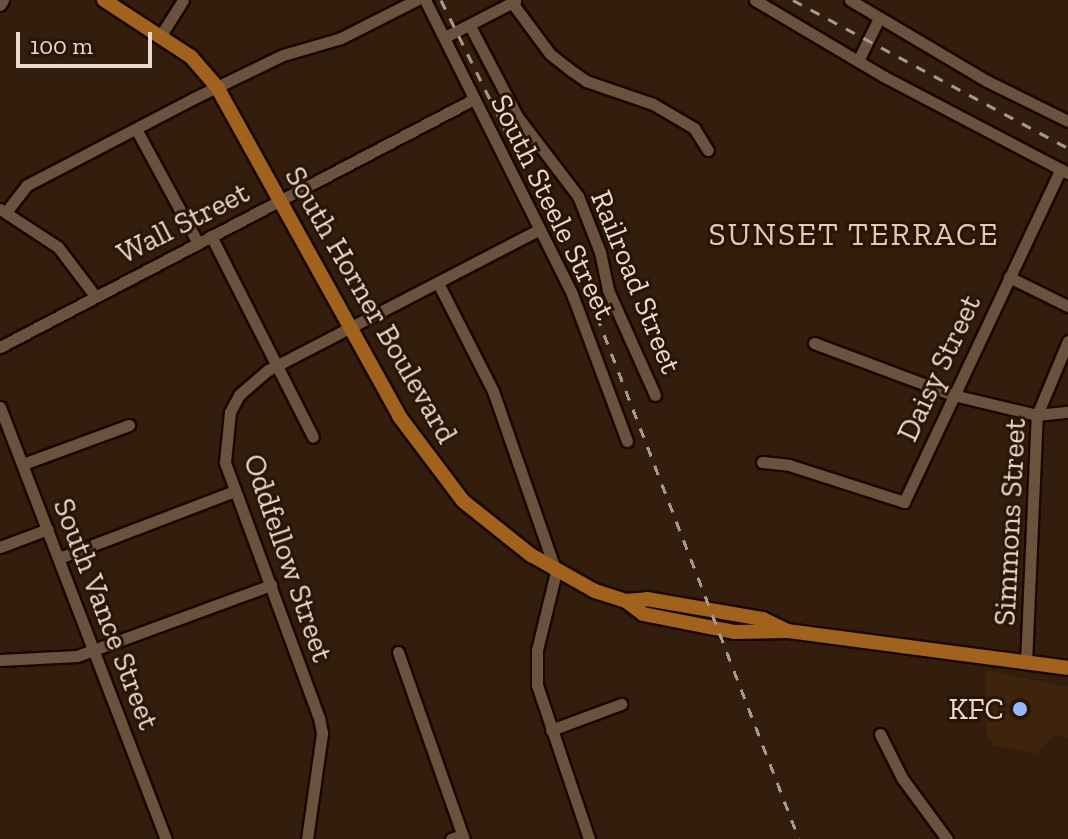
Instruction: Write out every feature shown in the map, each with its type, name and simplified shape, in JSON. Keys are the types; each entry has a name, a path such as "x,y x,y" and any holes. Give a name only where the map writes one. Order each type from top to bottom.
{"main road":[{"name":"South Horner Boulevard","path":"104,0 191,57 217,87 399,416 441,477 490,526 556,572 626,601 643,614 676,621 764,635 788,631 1068,668"}],"street":[{"path":"0,5 3,0"},
{"path":"161,35 183,0"},
{"path":"95,296 58,247 3,210 27,185 283,55 341,38 416,0"},
{"name":"South Steele Street","path":"425,0 600,362 627,441"},
{"path":"755,0 858,61 1064,171"},
{"path":"850,0 1068,121"},
{"path":"445,37 514,2 550,54 569,69 586,81 653,104 694,128 708,150"},
{"path":"858,61 879,18"},
{"name":"Railroad Street","path":"470,26 517,116 578,196 600,252 608,290 655,395"},
{"name":"Wall Street","path":"0,347 474,99"},
{"path":"136,129 198,243"},
{"name":"Daisy Street","path":"762,462 789,465 904,502 1009,277 1064,171"},
{"name":"Oddfellow Street","path":"307,839 322,733 271,585 234,491 224,442 230,412 254,380 277,366 538,230"},
{"path":"211,236 313,437"},
{"path":"1009,277 1068,306"},
{"path":"438,283 493,391 556,572 536,662 551,730 589,839"},
{"name":"Simmons Street","path":"1026,663 1037,415 1068,341"},
{"path":"814,343 953,395 1037,415 1068,412"},
{"name":"South Vance Street","path":"0,407 166,839"},
{"path":"23,464 129,425"},
{"path":"59,558 234,491"},
{"path":"0,547 48,529"},
{"path":"0,660 31,662 95,650 271,585"},
{"path":"398,652 459,838"},
{"path":"551,730 621,704"},
{"path":"880,734 902,778 947,839"}],"shaded area":[{"path":"985,670 1068,687 1068,738 1055,734 1037,754 994,745 986,733"}],"railway":[{"path":"441,0 597,316 799,839"},
{"path":"793,0 1068,148"}],"place":[{"name":"KFC","path":"1020,709"}],"district":[{"name":"SUNSET TERRACE","path":"854,234"}]}
